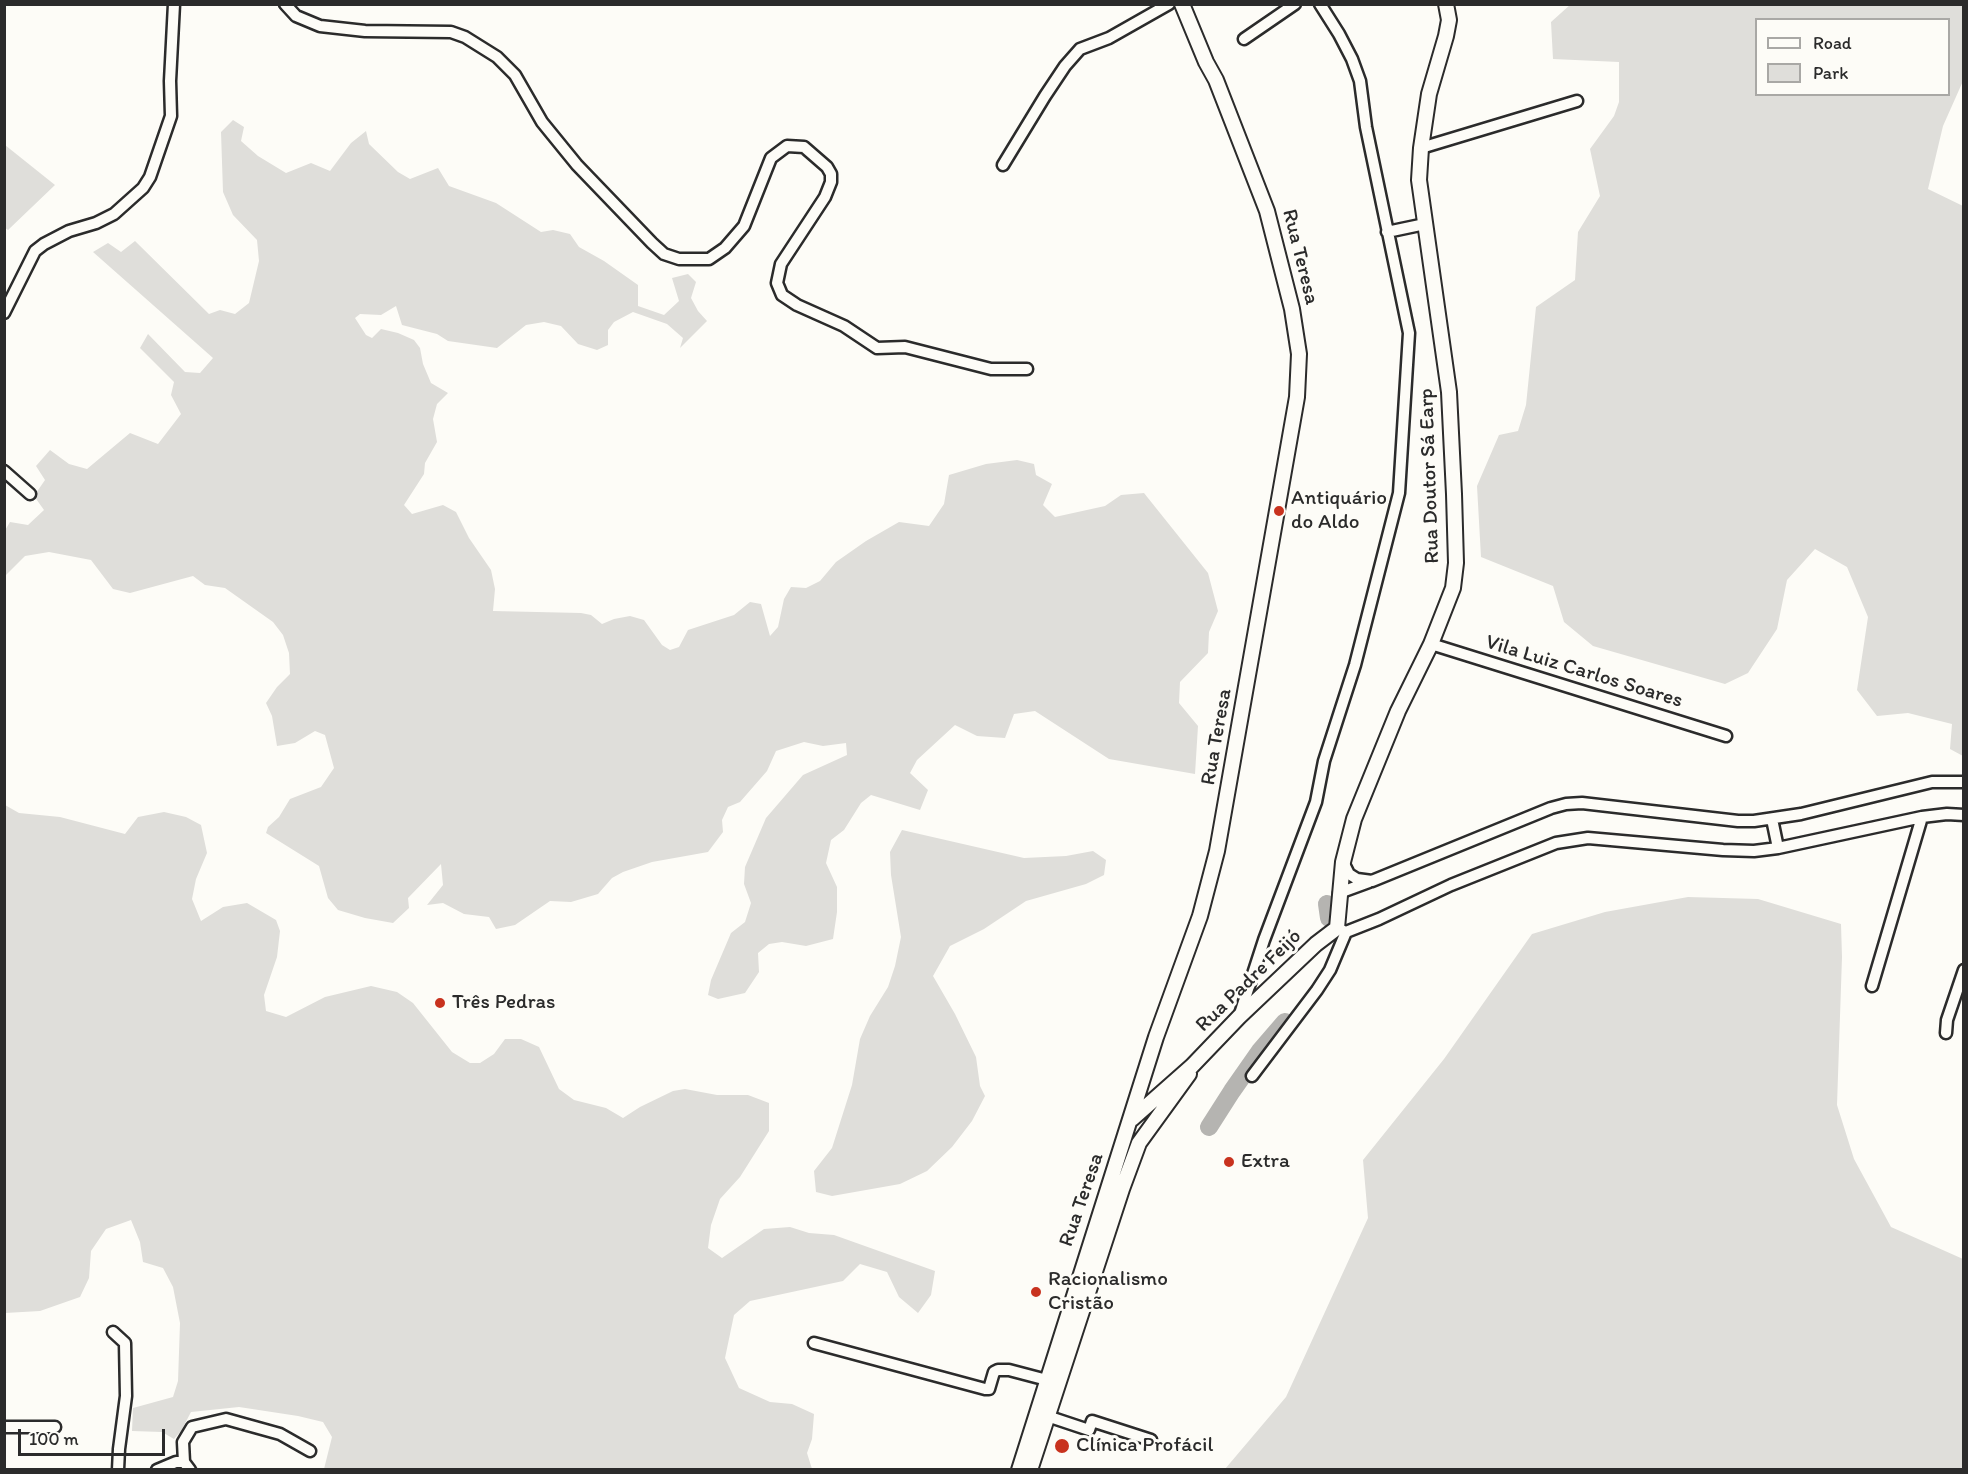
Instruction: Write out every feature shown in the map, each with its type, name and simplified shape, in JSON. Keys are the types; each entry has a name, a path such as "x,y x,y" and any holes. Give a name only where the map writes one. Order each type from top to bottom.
{"main road":[{"name":"Rua Teresa","path":"1019,1470 1156,1037 1200,916 1218,850 1297,397 1299,354 1293,309 1267,210 1216,80 1182,4"},
{"name":"Rua Doutor Sá Earp","path":"1341,930 1339,893 1345,847 1358,808 1398,711 1431,644 1452,588 1456,563 1455,494 1449,392 1419,180 1429,94 1449,20 1446,4"},
{"name":"Rua Padre Feijó","path":"1130,1120 1192,1066 1239,1017 1316,944 1341,930"},
{"name":"Rua Padre Feijó","path":"1139,1143 1179,1090 1192,1066"},
{"path":"1125,1139 1131,1146 1139,1143"},
{"name":"Rua Teresa","path":"1030,1470 1139,1143"}],"street":[{"path":"4,314 35,251 69,231 96,223 114,214 142,188 150,177 171,116 170,81 174,4"},
{"path":"285,4 296,16 320,26 365,31 451,32 465,37 497,57 515,75 542,122 577,165 652,243 664,254 679,260 709,259 725,248 744,226 771,158 787,146 804,147 826,167 831,174 831,182 825,197 781,264 777,283 782,295 797,305 844,326 877,348 905,347 991,369 1027,369"},
{"path":"1003,165 1045,96 1065,66 1080,49 1108,38 1169,4"},
{"path":"1244,39 1295,4"},
{"path":"1239,1017 1268,930 1316,802 1324,761 1355,665 1399,493 1409,333 1366,127 1360,81 1352,59 1320,4"},
{"path":"1421,148 1577,101"},
{"path":"1387,232 1425,224"},
{"path":"4,471 30,494"},
{"name":"Vila Luiz Carlos Soares","path":"1431,644 1726,736"},
{"path":"1339,893 1566,804 1582,803 1738,821 1801,814 1932,782 1964,782"},
{"path":"1252,1076 1330,970 1341,930 1379,919 1472,876 1556,843 1587,838 1754,851 1778,848 1922,817 1947,814 1964,815"},
{"path":"1872,986 1922,817"},
{"path":"1772,819 1778,848"},
{"path":"1343,862 1349,874 1357,879 1372,881"},
{"path":"1946,1033 1947,1020 1964,970"},
{"path":"112,1332 125,1343 126,1396 118,1470"},
{"path":"813,1343 985,1389 989,1389 994,1372 998,1370 1009,1370 1047,1380"},
{"path":"1047,1416 1089,1430 1092,1421 1151,1440"},
{"path":"156,1470 176,1462 187,1466 183,1442 192,1427 226,1419 279,1434 310,1451"},
{"path":"4,1427 55,1427"}],"green space":[{"path":"1571,4 1963,5 1963,81 1943,126 1928,189 1963,206 1963,756 1950,749 1952,724 1908,713 1877,716 1857,690 1868,617 1847,567 1815,549 1787,580 1777,629 1748,673 1725,684 1593,646 1564,622 1553,586 1481,557 1477,486 1499,435 1518,431 1526,405 1536,307 1575,280 1578,232 1600,196 1590,149 1614,116 1619,102 1619,62 1553,59 1551,22"},
{"path":"233,120 244,127 241,141 258,156 286,173 311,163 330,171 351,143 366,131 369,144 398,172 410,179 438,168 449,186 496,203 541,232 553,230 570,234 579,247 638,285 638,306 664,315 679,301 672,278 688,274 696,282 691,298 707,321 680,348 683,338 667,324 633,312 614,322 608,330 608,345 597,350 578,344 561,326 544,322 526,325 497,348 448,341 437,334 402,325 396,306 381,315 360,314 355,318 366,335 372,338 381,329 414,340 420,348 423,364 431,383 448,393 437,404 433,419 437,442 425,463 424,474 404,505 412,514 443,505 456,512 469,538 491,570 495,589 493,611 581,613 591,615 602,624 630,616 644,620 662,645 670,650 679,647 688,630 734,615 750,602 761,604 770,636 778,627 784,599 791,587 806,588 820,581 836,562 899,522 929,526 944,504 949,475 986,464 1017,460 1034,464 1036,475 1052,484 1043,505 1055,517 1105,506 1121,495 1144,493 1208,573 1218,611 1209,632 1208,653 1180,682 1179,703 1198,726 1195,774 1109,759 1035,711 1014,714 1005,738 977,736 955,725 917,760 910,773 928,790 920,810 871,795 861,803 844,830 831,840 826,863 837,887 837,912 833,939 806,946 782,942 769,944 758,953 759,972 745,993 718,999 708,995 711,980 731,933 745,922 751,903 744,884 745,867 766,818 803,775 847,755 846,743 823,746 804,742 776,751 767,771 740,802 728,807 722,820 723,832 708,852 652,862 623,872 612,878 598,894 571,902 550,901 515,925 496,929 489,917 464,914 443,903 427,905 443,885 441,864 408,898 409,908 393,923 338,910 328,898 319,866 266,833 268,827 279,817 290,799 321,787 334,768 325,735 315,731 295,743 277,746 272,716 266,703 290,674 289,653 283,635 273,622 225,588 205,585 193,576 130,593 113,589 91,560 49,552 25,556 5,576 4,532 10,522 28,525 44,510 34,496 45,480 36,466 50,450 69,464 87,469 130,433 158,444 181,414 171,395 174,382 140,348 148,334 185,372 200,373 213,358 93,252 108,243 121,252 135,241 209,314 220,310 235,314 249,303 259,261 257,240 233,215 223,192 221,132"},
{"path":"5,145 55,185 8,230 4,227"},
{"path":"5,805 19,813 60,817 125,834 138,817 164,812 186,817 201,825 207,853 196,879 192,899 201,921 223,907 247,903 276,920 280,931 277,957 264,995 266,1011 286,1017 325,997 371,986 397,992 413,1003 452,1052 470,1063 480,1063 494,1054 505,1039 521,1039 539,1047 559,1089 574,1100 606,1108 623,1118 673,1091 685,1089 717,1095 748,1095 769,1103 769,1131 740,1177 720,1199 711,1225 708,1248 722,1258 764,1229 790,1227 809,1233 834,1235 935,1271 931,1295 918,1313 899,1297 887,1272 860,1264 843,1281 750,1301 734,1315 725,1358 739,1388 770,1402 792,1404 814,1414 812,1439 807,1453 812,1469 324,1469 332,1437 323,1422 239,1407 191,1412 174,1439 162,1432 132,1431 133,1408 173,1397 178,1381 180,1323 173,1287 163,1268 143,1262 140,1242 131,1220 106,1229 91,1251 89,1278 80,1297 40,1311 5,1313"},
{"path":"902,830 1024,858 1066,856 1093,851 1106,860 1104,875 1086,884 1026,901 984,929 950,946 933,976 976,1057 980,1086 985,1096 972,1121 952,1147 927,1171 900,1184 832,1196 816,1192 814,1171 832,1148 852,1085 860,1039 870,1016 888,987 895,966 901,937 891,875 890,852"},
{"path":"1688,897 1758,899 1841,924 1837,1105 1854,1159 1891,1227 1963,1259 1963,1469 1225,1469 1286,1397 1368,1218 1363,1160 1444,1059 1532,934 1605,912"}],"waterway":[{"path":"1327,904 1329,918"},
{"path":"1209,1127 1260,1051 1285,1022"}],"place":[{"name":"Antiquário do Aldo","path":"1279,511"},
{"name":"Três Pedras","path":"440,1003"},
{"name":"Extra","path":"1229,1162"},
{"name":"Racionalismo Cristão","path":"1036,1292"},
{"name":"Clínica Profácil","path":"1062,1446"}]}
